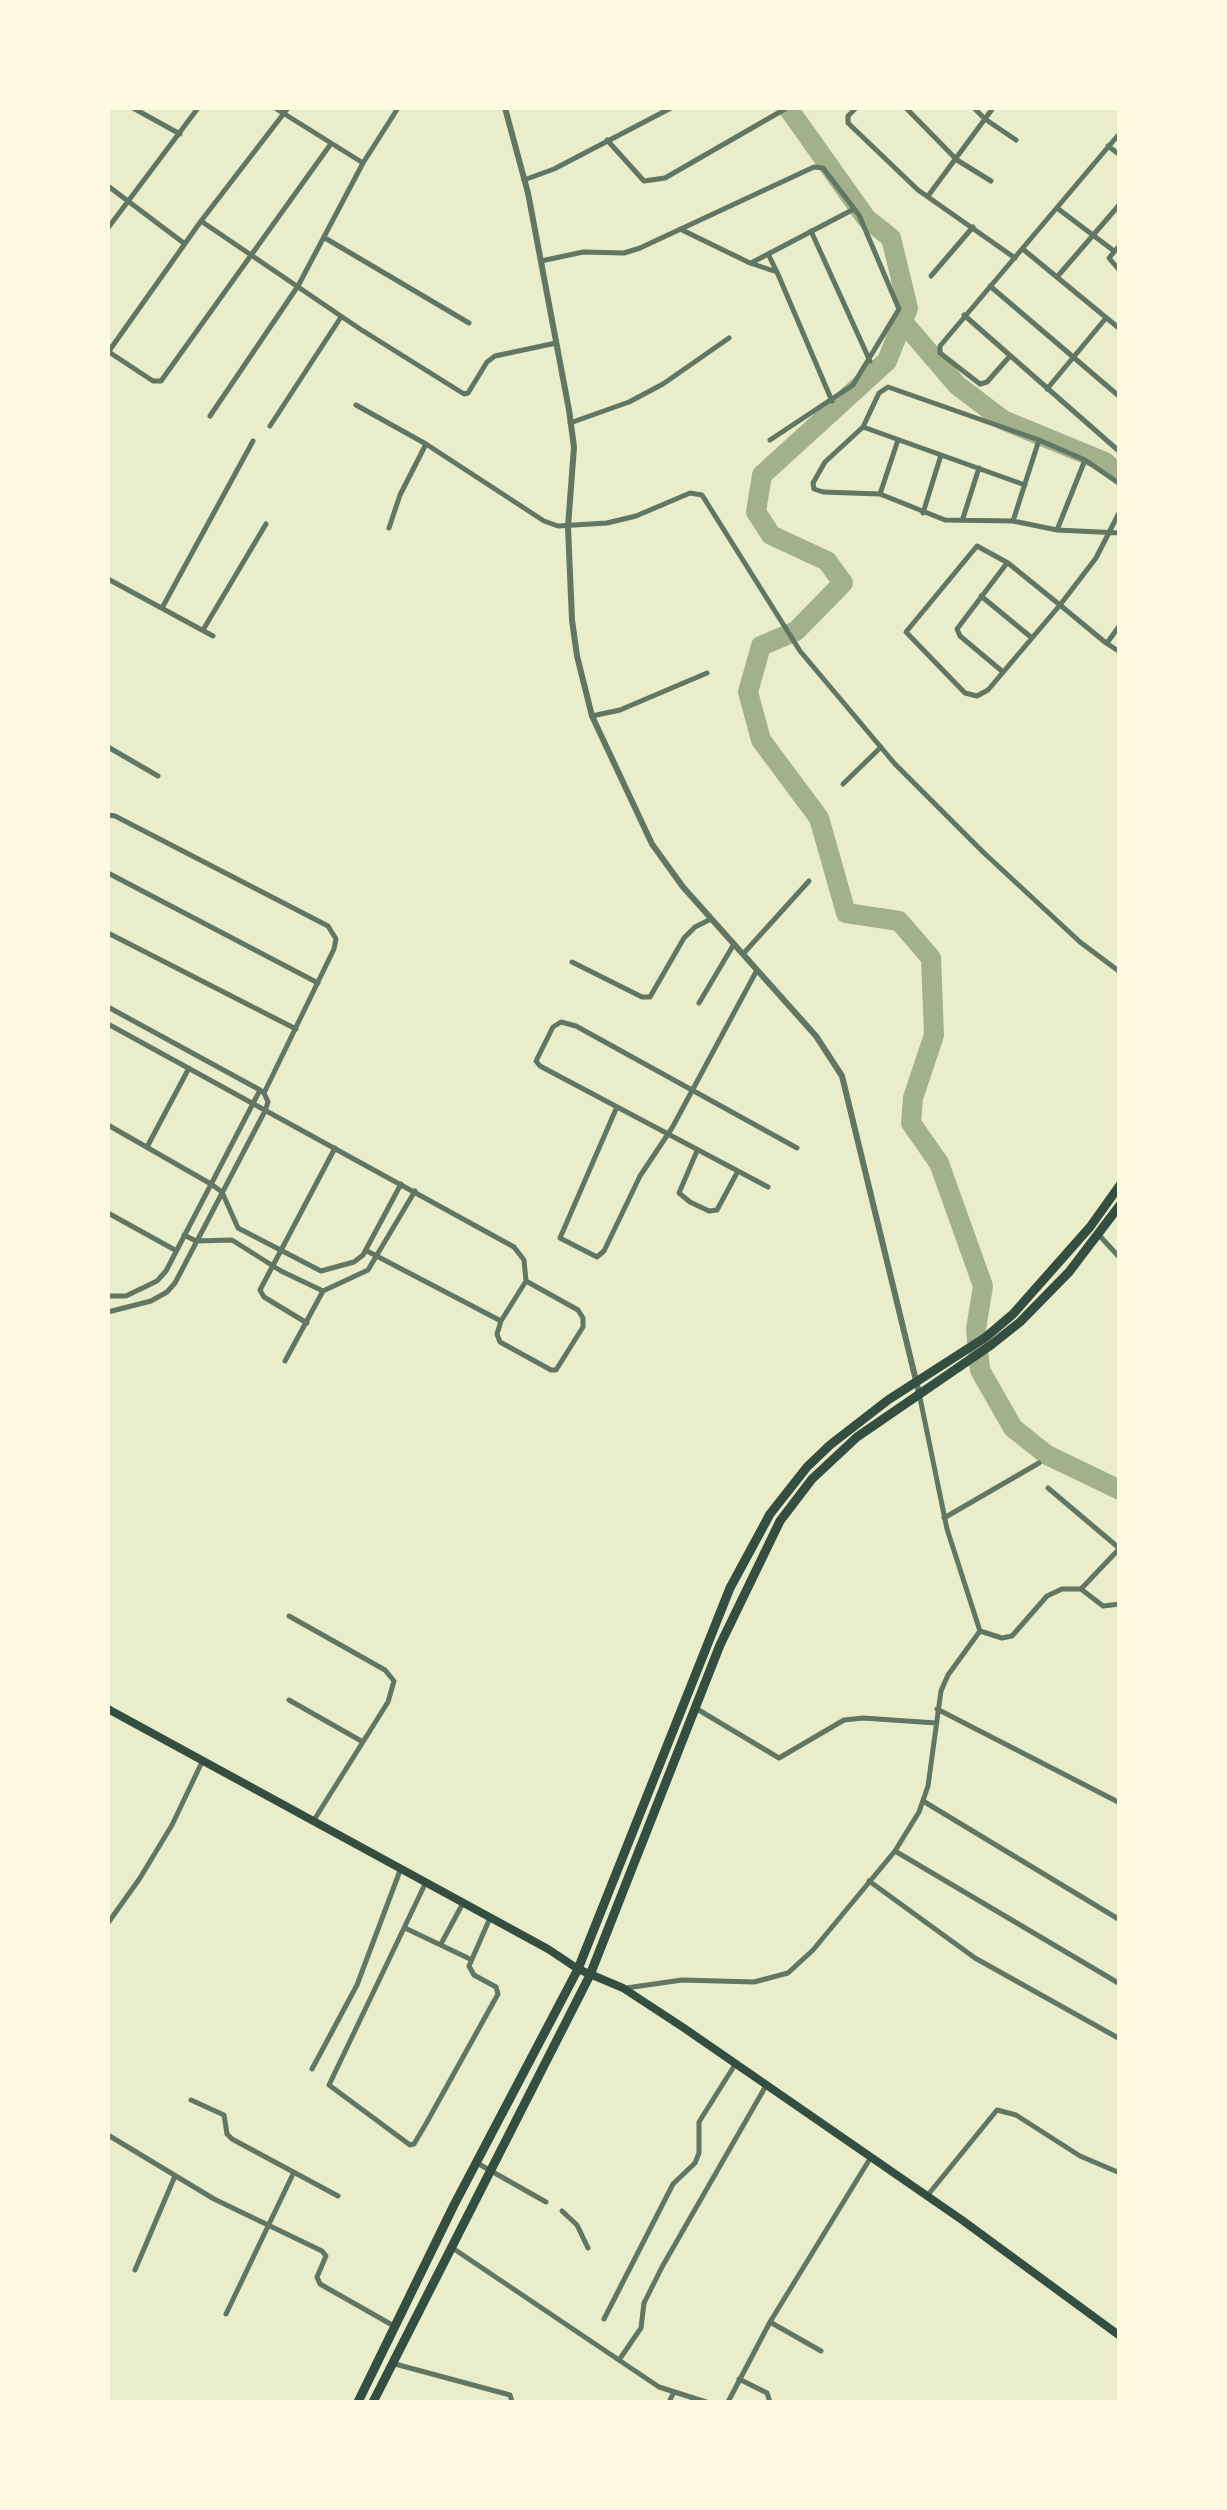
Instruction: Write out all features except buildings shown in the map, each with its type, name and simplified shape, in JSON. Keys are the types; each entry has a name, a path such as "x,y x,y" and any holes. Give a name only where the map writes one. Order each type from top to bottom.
{"highway":[{"path":"988,1341 1050,1274 1120,1185"},
{"path":"373,2402 590,1975 694,1708 780,1520 832,1458 1032,1310 1100,1235 1120,1205"},
{"path":"358,2402 578,1969 724,1602 770,1514 807,1466 830,1444 917,1381 959,1361"},
{"path":"655,1780 666,1785"},
{"path":"421,2275 433,2280"}],"main road":[{"path":"108,1709 578,1969 622,1988 767,2084 1120,2336"}],"street":[{"path":"133,108 180,134"},
{"path":"108,228 198,108"},
{"path":"275,108 286,111 330,145 363,162"},
{"path":"210,416 298,286 363,162 398,108"},
{"path":"504,108 524,180 570,423 574,466 568,527 572,620 592,716 652,844 682,887 816,1036 842,1076 917,1381 944,1518 980,1631"},
{"path":"524,180 554,170 671,108"},
{"path":"607,140 644,181 665,178 784,108"},
{"path":"856,108 848,116 848,123 928,196 1015,258"},
{"path":"906,108 957,160 992,181"},
{"path":"974,108 1016,140"},
{"path":"928,196 993,108"},
{"path":"286,111 200,221 108,352 153,381 161,381 330,145"},
{"path":"1010,356 987,382 980,384 940,353 942,343 964,315 1024,250 1120,133"},
{"path":"1108,146 1120,155"},
{"path":"541,262 583,252 624,253 817,166 829,174 854,208 899,309 853,385 770,440"},
{"path":"108,186 184,244"},
{"path":"1057,277 1120,204"},
{"path":"750,263 854,208"},
{"path":"1057,208 1114,251"},
{"path":"200,221 464,394 495,356 556,344"},
{"path":"931,276 972,227"},
{"path":"680,229 776,272"},
{"path":"811,231 870,362"},
{"path":"325,238 469,323"},
{"path":"1120,245 1110,262 1120,271"},
{"path":"1024,250 1120,329"},
{"path":"768,254 832,401"},
{"path":"990,286 1120,398"},
{"path":"964,315 1120,452"},
{"path":"270,426 342,316"},
{"path":"1047,389 1106,318"},
{"path":"570,423 629,402 663,384 729,338"},
{"path":"1120,484 1085,460 1039,440 888,387 881,390 862,427 825,462 813,486 823,492 880,494 945,520 1013,521 1058,530 1120,533"},
{"path":"356,405 426,444 544,520 568,527 622,520 698,493 709,503 800,651 882,747 982,852 1080,942 1120,972"},
{"path":"862,427 1025,484"},
{"path":"880,494 898,440"},
{"path":"1013,521 1039,440"},
{"path":"162,608 253,441"},
{"path":"389,528 400,494 426,444"},
{"path":"923,513 941,455"},
{"path":"1058,530 1085,460"},
{"path":"963,520 979,468"},
{"path":"1120,511 1096,558 1060,606 988,690 971,696 906,632 972,548 981,546 1008,563 1060,606 1106,643 1120,652"},
{"path":"202,630 266,524"},
{"path":"1004,672 958,632 958,626 1008,563"},
{"path":"108,579 213,636"},
{"path":"981,596 1032,638"},
{"path":"1106,643 1120,625"},
{"path":"592,716 620,710 707,673"},
{"path":"108,747 158,776"},
{"path":"843,784 882,747"},
{"path":"108,816 115,816 328,926 336,939 296,1029 157,1281 126,1296 108,1296"},
{"path":"108,873 318,983"},
{"path":"743,954 808,881"},
{"path":"572,962 642,997 650,997 684,938 711,919"},
{"path":"108,933 296,1029"},
{"path":"698,1004 734,944"},
{"path":"617,1108 560,1238 597,1256 758,970"},
{"path":"108,1007 262,1091 268,1102 168,1292 137,1308 108,1312"},
{"path":"768,1187 537,1063 557,1023 576,1026 797,1148"},
{"path":"108,1024 514,1246 524,1260 526,1281 497,1334 500,1342 551,1370 561,1366 583,1327 583,1318 578,1310 526,1281"},
{"path":"147,1147 189,1068"},
{"path":"108,1125 212,1184 222,1192 238,1228 321,1271 354,1262 367,1251 402,1184"},
{"path":"306,1324 260,1293 335,1148"},
{"path":"697,1150 679,1191 679,1196 690,1202 709,1211 717,1210 738,1171"},
{"path":"285,1360 324,1291 368,1270 414,1191"},
{"path":"108,1213 175,1250"},
{"path":"232,1240 238,1228"},
{"path":"184,1235 196,1241 232,1240 272,1266 324,1291"},
{"path":"1100,1235 1120,1258"},
{"path":"367,1251 501,1321"},
{"path":"944,1518 1038,1463"},
{"path":"980,1631 1002,1638 1012,1636 1047,1596 1080,1588 1119,1548 1048,1488"},
{"path":"1080,1588 1103,1606 1120,1604"},
{"path":"289,1616 385,1670 394,1680 388,1702 314,1820"},
{"path":"622,1988 682,1980 754,1982 788,1973 814,1950 895,1851 923,1801 937,1710 948,1675 980,1631"},
{"path":"289,1700 363,1742"},
{"path":"694,1708 780,1758 844,1720 936,1723"},
{"path":"937,1710 1120,1803"},
{"path":"108,1923 172,1826 204,1760"},
{"path":"923,1801 1120,1920"},
{"path":"895,1851 1120,1984"},
{"path":"312,2068 356,1985 400,1868"},
{"path":"869,1881 975,1958 1120,2039"},
{"path":"426,1882 329,2084 410,2144 414,2144 427,2122 498,1994 496,1987 470,1970 470,1959 490,1918"},
{"path":"440,1945 463,1902"},
{"path":"405,1928 470,1959"},
{"path":"604,2319 673,2184 695,2163 699,2153 699,2122 736,2063"},
{"path":"619,2360 641,2328 644,2303 662,2267 767,2084"},
{"path":"191,2100 224,2115 228,2136 338,2196"},
{"path":"927,2196 997,2110 1016,2115 1080,2156 1120,2173"},
{"path":"108,2135 175,2176 322,2251 326,2256 317,2278 320,2284 395,2326"},
{"path":"728,2402 770,2322 871,2157"},
{"path":"477,2163 546,2202"},
{"path":"226,2314 294,2174"},
{"path":"135,2270 175,2176"},
{"path":"562,2211 577,2226 588,2248"},
{"path":"451,2247 674,2394 706,2402"},
{"path":"770,2322 821,2351"},
{"path":"392,2363 510,2395 512,2402"},
{"path":"739,2379 767,2393 770,2402"},
{"path":"668,2402 674,2394"}],"waterway":[{"path":"788,108 866,218 891,238 908,308 887,361 762,475 756,512 771,535 827,561 843,583 796,631 761,646 748,692 761,740 819,818 846,913 899,921 931,958 934,1035 913,1098 911,1123 939,1163 983,1286 976,1329 980,1370 1013,1428 1047,1455 1120,1490"},
{"path":"903,322 957,385 1003,420 1105,462 1120,475"}]}
